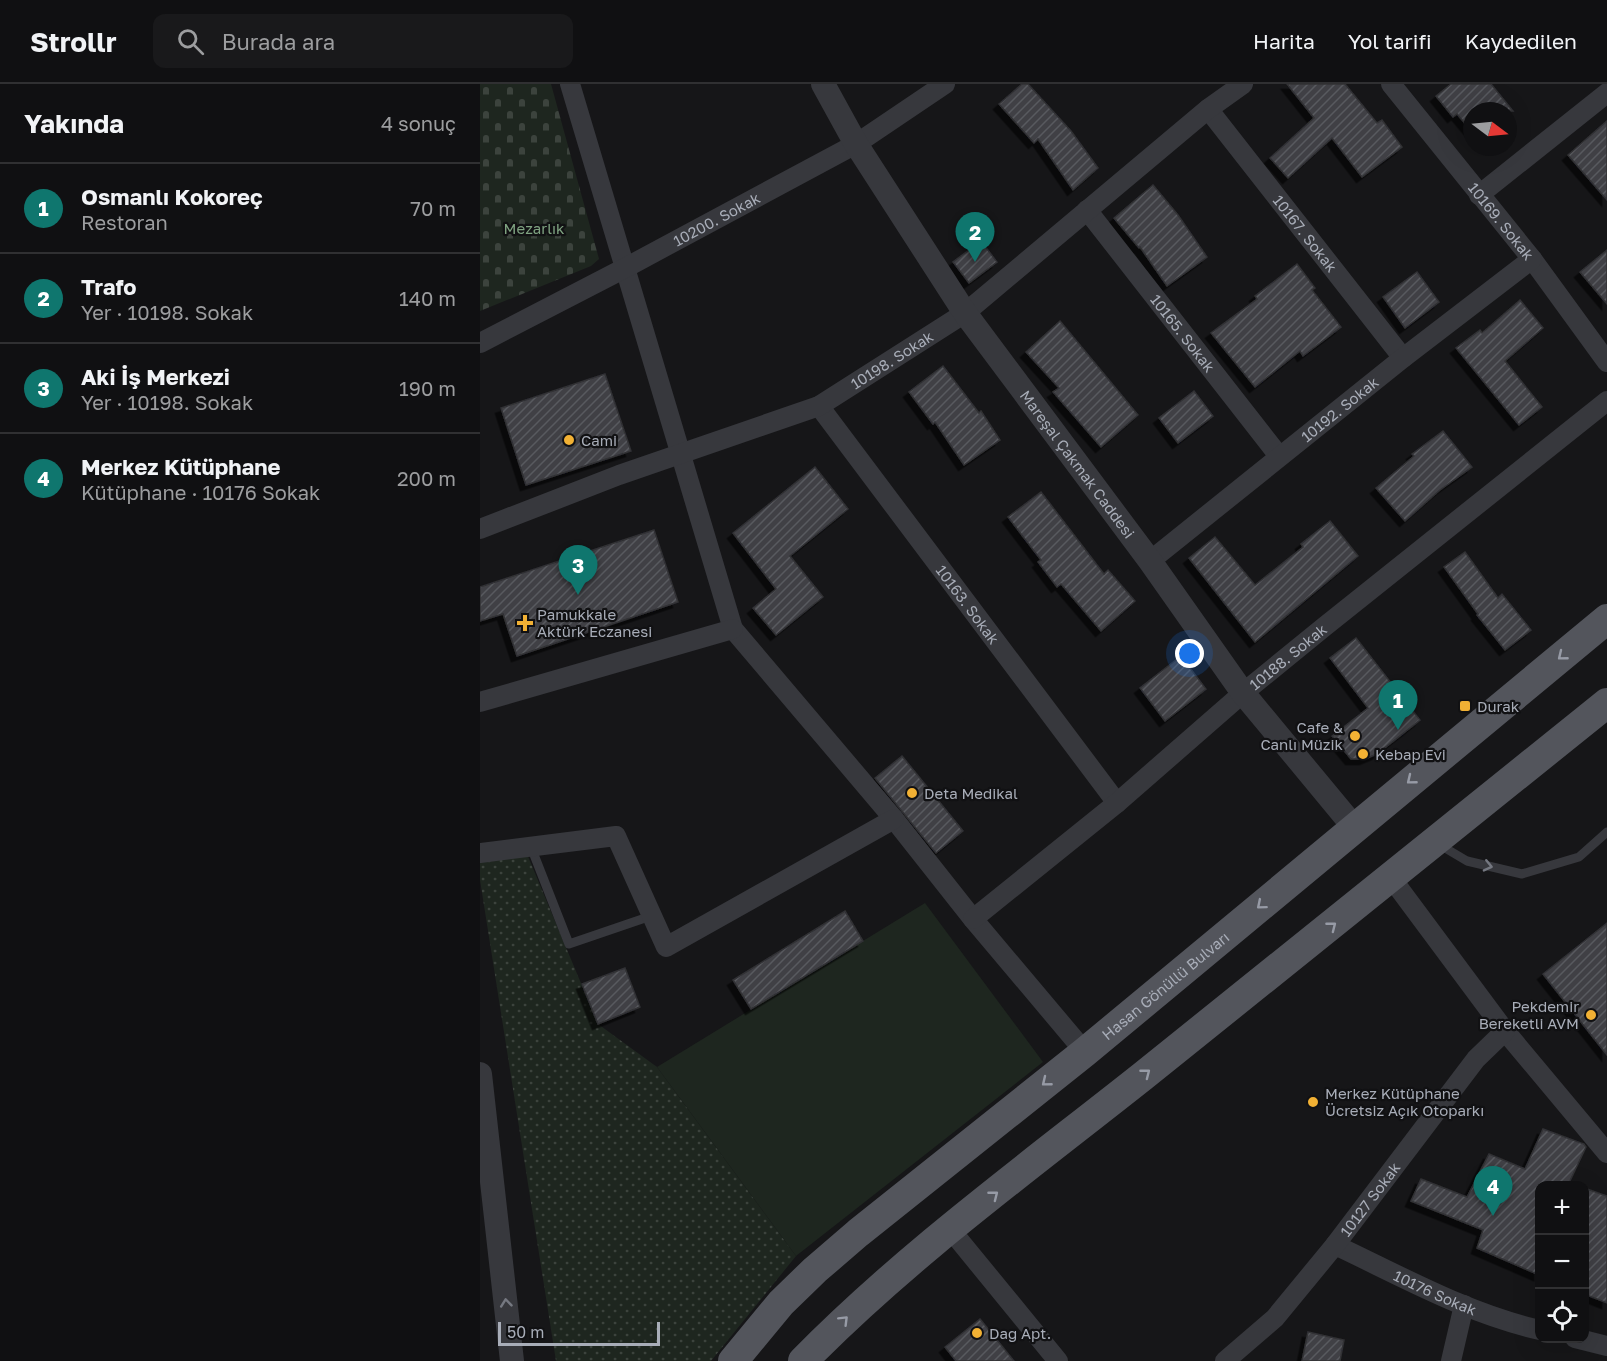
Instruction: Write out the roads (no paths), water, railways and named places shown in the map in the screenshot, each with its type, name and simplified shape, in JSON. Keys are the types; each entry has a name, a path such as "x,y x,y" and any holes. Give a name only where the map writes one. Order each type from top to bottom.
{"main road":[{"name":"Hasan Gönüllü Bulvarı","path":"733,1361 781,1304 815,1270 858,1233 1085,1052 1607,619"},
{"path":"803,1361 863,1301 950,1229 1392,879 1607,703"}],"street":[{"path":"570,84 734,629 894,819 973,919 1085,1052"},
{"name":"Mareşal Çakmak Caddesi","path":"823,84 856,144 965,313 1150,561 1243,693 1354,827"},
{"name":"10200. Sokak","path":"480,343 626,268 856,144 945,84"},
{"name":"10198. Sokak","path":"480,529 619,475 819,406 965,313 1208,109 1242,84"},
{"name":"10169. Sokak","path":"1391,84 1532,259 1607,362"},
{"path":"1479,195 1607,93"},
{"name":"10167. Sokak","path":"1208,109 1403,358"},
{"name":"10165. Sokak","path":"1087,210 1279,456"},
{"name":"10192. Sokak","path":"1150,561 1279,456 1532,259"},
{"name":"10188. Sokak","path":"973,919 1117,803 1243,693 1607,401"},
{"name":"10163. Sokak","path":"819,406 1117,803"},
{"path":"480,702 734,629"},
{"path":"480,853 616,836 666,947 894,819"},
{"path":"1392,879 1505,1031 1607,1153"},
{"name":"10127 Sokak","path":"1226,1361 1275,1318 1335,1245 1476,1059 1505,1031"},
{"path":"480,1074 512,1361"},
{"path":"950,1229 1058,1361"},
{"name":"10176 Sokak","path":"1335,1245 1464,1305 1515,1325 1535,1329"},
{"path":"1451,1361 1464,1305"},
{"path":"1589,1342 1607,1346"},
{"path":"1605,1361 1607,1353"}],"lane":[{"path":"1435,842 1467,861 1522,874 1579,857 1607,832"},
{"path":"531,847 569,944 651,916"}],"place":[{"name":"Trafo","path":"975,262"},
{"name":"Cami","path":"569,440"},
{"name":"Aki İş Merkezi","path":"578,595"},
{"name":"Pamukkale Aktürk Eczanesi","path":"525,623"},
{"name":"Durak","path":"1465,706"},
{"name":"Osmanlı Kokoreç","path":"1398,730"},
{"name":"Cafe & Canlı Müzik","path":"1355,736"},
{"name":"Kebap Evi","path":"1363,754"},
{"name":"Deta Medikal","path":"912,793"},
{"name":"Pekdemir Bereketli AVM","path":"1591,1015"},
{"name":"Merkez Kütüphane Ücretsiz Açık Otoparkı","path":"1313,1102"},
{"name":"Merkez Kütüphane","path":"1493,1216"},
{"name":"Dağ Apt.","path":"977,1333"}],"park label":[{"name":"Mezarlık","path":"534,228"}]}
